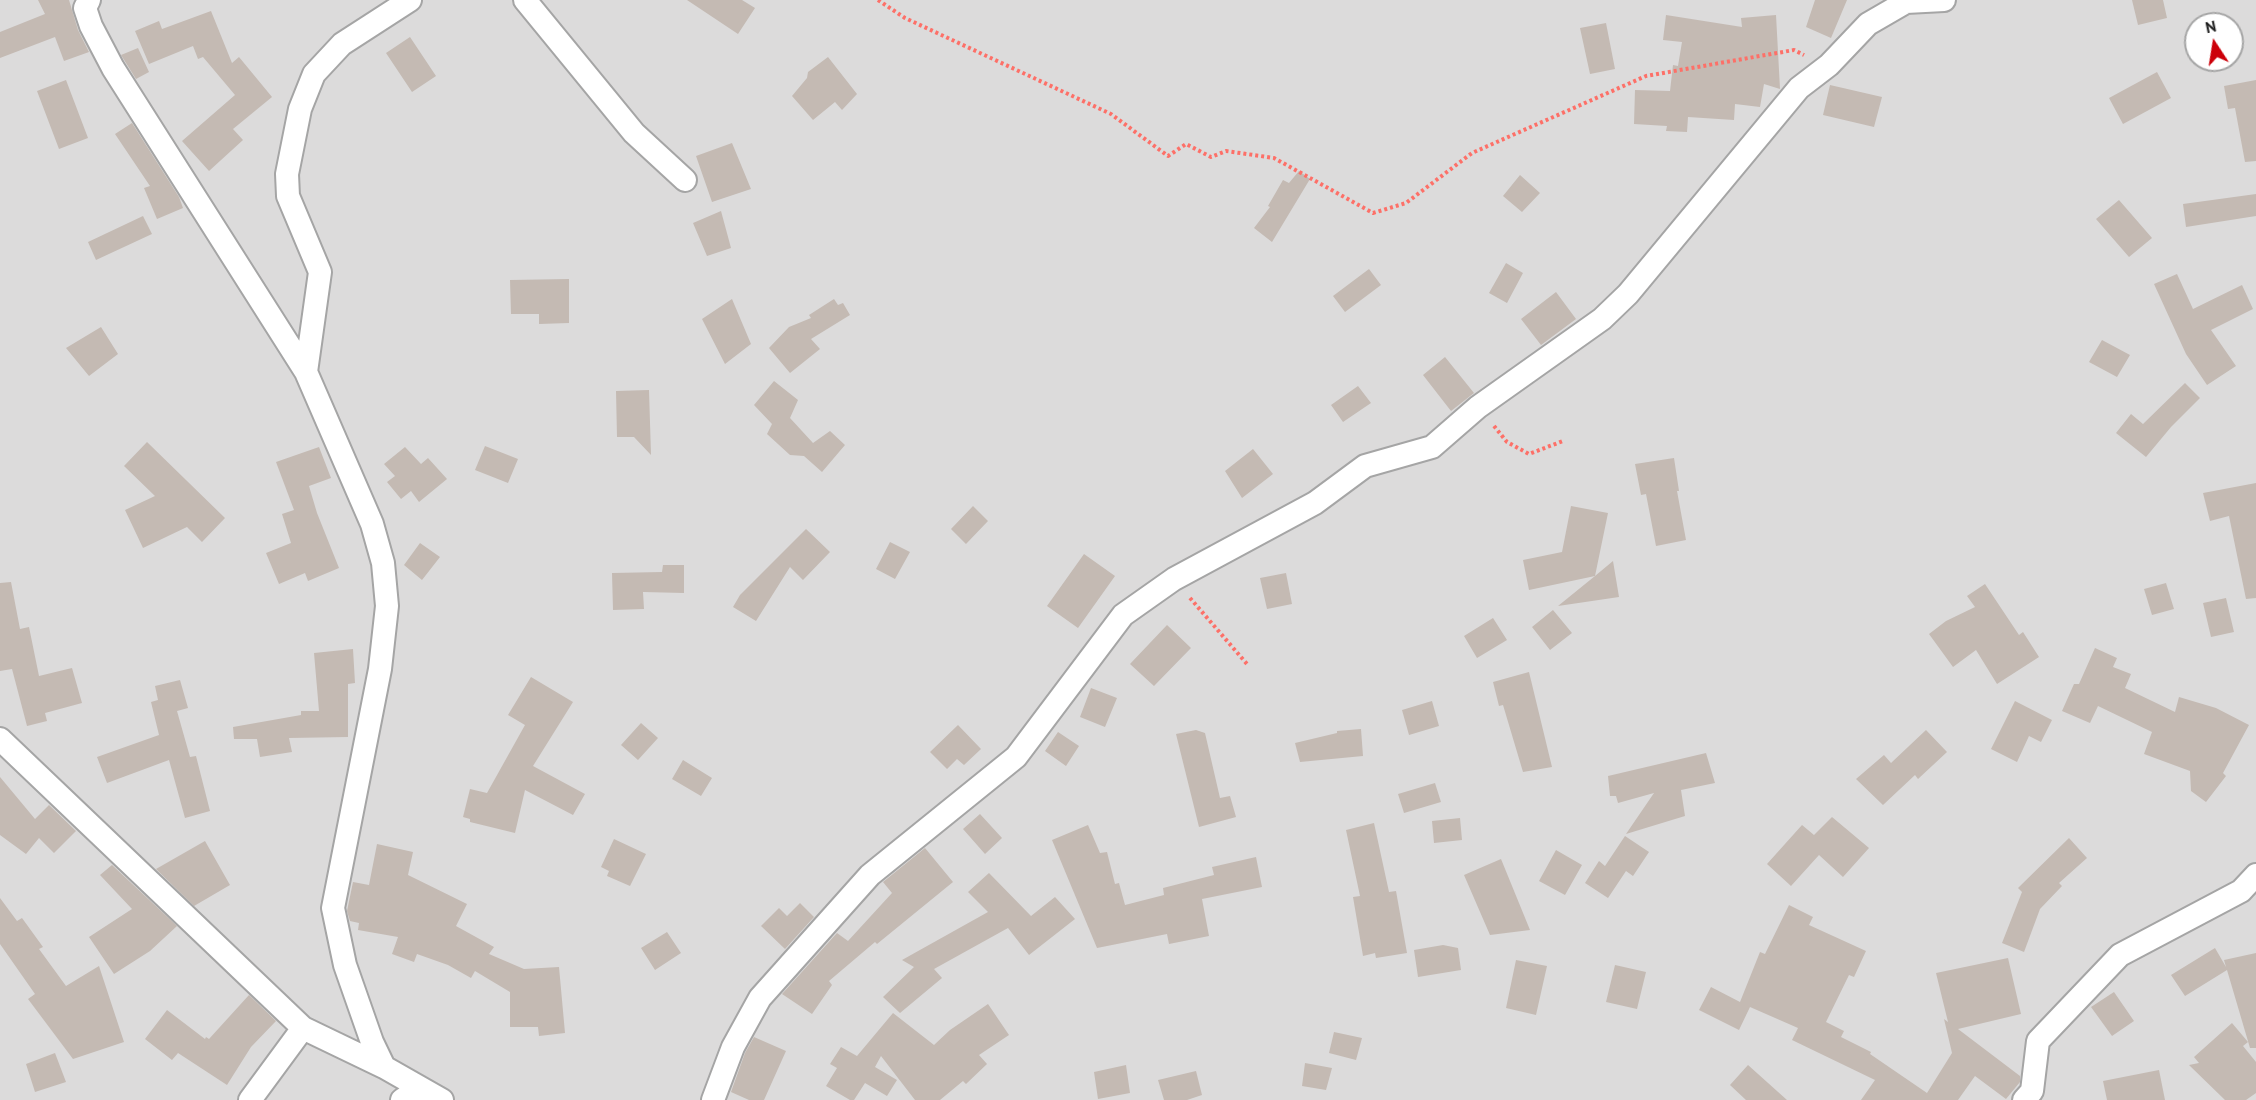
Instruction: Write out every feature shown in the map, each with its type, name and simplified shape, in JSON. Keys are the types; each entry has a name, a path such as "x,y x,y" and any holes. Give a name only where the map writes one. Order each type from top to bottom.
{"street":[{"path":"89,0 85,8 91,26 113,68 306,372 372,524 383,563 387,606 380,669 333,908 345,965 372,1042 384,1067"},
{"path":"306,372 320,272 288,196 287,174 300,109 314,74 342,44 410,0"},
{"path":"525,0 634,133 686,180"},
{"path":"713,1100 732,1047 760,998 870,875 1016,758 1123,615 1174,579 1315,503 1365,466 1432,447 1478,406 1602,319 1628,294 1799,88 1829,65 1868,24 1906,2 1944,0"},
{"path":"0,739 303,1028 384,1067 411,1094 442,1100"},
{"path":"2024,1100 2032,1091 2038,1041 2120,955 2241,891 2256,874"},
{"path":"250,1100 303,1028"}],"path":[{"path":"878,0 905,18 1110,114 1168,156 1186,144 1212,157 1226,151 1274,158 1373,213 1406,204 1472,153 1646,76 1794,50 1829,65"},
{"path":"1478,406 1507,442 1529,454 1563,441"},
{"path":"1174,579 1247,664"}],"shaded area":[{"path":"0,0 2256,0 2256,1100 0,1100"}],"building":[{"path":"38,0 69,0 78,30 89,52 64,61 55,37 0,58 0,32 45,14"},
{"path":"687,0 742,0 755,8 738,34"},
{"path":"1815,0 1847,0 1831,38 1806,27"},
{"path":"2132,0 2163,0 2167,18 2138,25"},
{"path":"211,11 232,63 239,57 272,97 233,129 243,140 209,171 182,141 235,95 203,57 198,59 193,46 149,64 135,31 159,21 162,29"},
{"path":"1666,15 1742,27 1741,18 1776,15 1780,89 1764,84 1760,107 1735,104 1734,120 1688,117 1687,132 1666,131 1667,126 1634,124 1635,90 1670,91 1673,65 1678,66 1682,42 1663,40"},
{"path":"1606,23 1615,69 1590,74 1580,28"},
{"path":"410,37 436,76 412,92 386,53"},
{"path":"138,48 149,72 136,79 121,55"},
{"path":"828,57 857,94 842,110 835,102 813,120 792,96 807,78 808,72"},
{"path":"2157,72 2171,98 2123,124 2109,98"},
{"path":"66,80 88,138 59,149 37,91"},
{"path":"2256,80 2256,161 2245,162 2235,108 2228,109 2224,86"},
{"path":"1830,85 1882,97 1874,127 1823,115"},
{"path":"132,123 179,197 183,208 157,219 144,188 150,186 115,134"},
{"path":"732,143 751,189 712,202 696,156"},
{"path":"1299,171 1310,179 1272,242 1254,228 1270,207 1268,206 1283,180 1289,183"},
{"path":"1520,175 1540,193 1522,212 1503,196"},
{"path":"2256,194 2256,216 2186,227 2183,204"},
{"path":"2119,200 2152,238 2129,257 2096,219"},
{"path":"721,211 731,248 707,256 693,223"},
{"path":"143,216 152,234 96,260 88,242"},
{"path":"1506,263 1523,273 1507,303 1489,293"},
{"path":"1369,269 1381,285 1345,312 1333,296"},
{"path":"2177,274 2193,309 2242,285 2253,309 2211,330 2236,366 2207,385 2186,354 2154,284"},
{"path":"569,279 569,323 539,324 539,314 511,314 510,280"},
{"path":"1556,292 1576,319 1541,345 1521,319"},
{"path":"732,299 751,344 725,364 702,319"},
{"path":"834,299 838,305 843,303 850,315 811,339 820,349 790,373 769,348 789,327 811,318 809,315"},
{"path":"101,327 118,354 89,376 66,348"},
{"path":"2102,340 2130,355 2117,377 2089,362"},
{"path":"1445,357 1474,393 1451,411 1423,375"},
{"path":"774,381 798,400 790,418 813,443 830,431 845,445 822,472 804,456 790,455 767,434 772,424 754,405"},
{"path":"2185,383 2200,398 2171,427 2146,457 2116,433 2131,414 2143,424"},
{"path":"1358,386 1371,403 1343,422 1331,405"},
{"path":"649,390 651,455 634,437 617,437 616,391"},
{"path":"147,442 225,518 202,542 187,527 143,548 125,510 155,496 124,466"},
{"path":"485,446 518,459 508,483 475,470"},
{"path":"319,447 331,478 309,486 339,568 308,581 305,573 279,584 266,553 291,543 282,514 294,510 276,462"},
{"path":"405,447 421,464 428,458 447,479 419,502 411,491 401,499 387,482 395,476 384,464"},
{"path":"1253,449 1273,474 1242,498 1225,471"},
{"path":"1674,458 1679,491 1677,491 1686,540 1656,546 1646,494 1641,495 1635,464"},
{"path":"2256,483 2256,598 2246,599 2229,516 2210,521 2203,493"},
{"path":"973,506 988,521 966,544 951,529"},
{"path":"1571,506 1608,513 1595,576 1529,590 1523,560 1562,552"},
{"path":"806,529 830,552 803,580 790,567 756,621 733,607 740,595"},
{"path":"890,542 910,552 895,579 876,569"},
{"path":"420,543 440,557 422,580 404,565"},
{"path":"1084,554 1115,576 1078,628 1047,606"},
{"path":"1613,561 1619,597 1558,606"},
{"path":"663,565 684,565 684,593 643,592 644,609 613,610 612,573 662,572"},
{"path":"1286,573 1292,604 1267,609 1260,578"},
{"path":"11,582 20,629 29,627 39,676 72,668 82,703 45,713 47,721 27,726 12,669 0,671 0,583"},
{"path":"2166,583 2174,609 2152,615 2144,589"},
{"path":"1985,584 2019,635 2023,632 2039,657 1997,684 1976,650 1953,667 1929,634 1946,621 1975,607 1967,596"},
{"path":"2226,598 2234,632 2211,637 2203,603"},
{"path":"1553,610 1572,633 1550,650 1532,627"},
{"path":"1493,618 1507,640 1477,658 1464,636"},
{"path":"1167,625 1191,648 1154,686 1130,664"},
{"path":"2095,648 2117,658 2113,667 2131,674 2125,688 2175,712 2179,697 2216,708 2249,725 2223,773 2226,776 2206,802 2191,791 2190,771 2144,754 2152,732 2098,706 2090,723 2062,711 2074,684 2079,684"},
{"path":"353,649 355,683 348,684 348,737 289,738 292,752 260,757 257,739 234,739 233,727 301,715 301,711 319,711 314,653"},
{"path":"1529,672 1552,767 1523,772 1503,705 1499,706 1493,682"},
{"path":"531,677 573,702 533,766 585,794 573,815 525,790 515,833 470,822 470,819 463,817 470,789 487,793 525,725 508,715"},
{"path":"180,680 188,708 177,711 190,757 196,756 210,811 185,818 169,760 107,783 97,757 159,735 151,702 158,700 155,686"},
{"path":"1091,688 1117,698 1105,727 1080,717"},
{"path":"1432,701 1439,726 1409,735 1402,710"},
{"path":"2015,701 2052,720 2041,742 2029,736 2017,762 1991,749"},
{"path":"641,723 658,738 638,760 621,745"},
{"path":"958,725 981,749 964,765 957,759 947,769 930,752"},
{"path":"1361,729 1363,756 1300,762 1295,743 1337,733 1337,731"},
{"path":"1196,730 1205,733 1220,798 1230,796 1236,817 1199,827 1176,734"},
{"path":"1926,730 1947,752 1918,779 1915,775 1883,805 1856,779 1884,755 1891,763"},
{"path":"1058,732 1079,746 1066,766 1045,751"},
{"path":"1706,753 1715,783 1681,790 1685,816 1626,834 1654,793 1618,803 1616,796 1610,796 1608,776"},
{"path":"683,760 712,778 701,796 672,779"},
{"path":"0,777 35,819 49,805 76,831 54,853 39,838 26,854 0,835"},
{"path":"1435,783 1441,802 1404,813 1398,794"},
{"path":"980,814 1002,838 985,854 963,829"},
{"path":"1832,817 1869,848 1843,877 1819,855 1791,886 1767,864 1802,825 1814,835"},
{"path":"1460,818 1462,840 1434,843 1432,821"},
{"path":"1374,823 1389,892 1396,891 1407,953 1376,958 1375,953 1363,956 1353,897 1360,896 1346,830"},
{"path":"1088,825 1100,853 1107,852 1115,884 1119,883 1125,905 1164,895 1163,888 1214,875 1212,867 1256,857 1262,887 1202,899 1209,936 1169,944 1167,934 1097,948 1052,840"},
{"path":"1625,836 1649,852 1633,876 1626,871 1608,898 1585,883 1599,861 1605,866"},
{"path":"2069,838 2087,858 2059,883 2062,886 2040,909 2024,952 2002,943 2022,892 2018,888"},
{"path":"614,839 646,854 630,886 607,876 609,871 601,867"},
{"path":"205,841 230,885 194,906 156,869"},
{"path":"377,844 413,852 408,875 467,904 456,926 494,947 489,954 524,969 559,967 565,1033 539,1036 538,1027 510,1027 510,992 475,971 471,978 448,965 417,954 414,962 392,954 398,937 358,930 359,923 350,921 347,911 353,882 369,885"},
{"path":"925,848 953,882 829,981 832,985 812,1014 782,994 837,933 848,941 892,893 883,882"},
{"path":"1556,850 1582,865 1565,895 1539,881"},
{"path":"1501,859 1530,930 1490,935 1464,875"},
{"path":"112,865 177,926 150,951 114,974 89,937 132,909 100,875"},
{"path":"989,873 1031,916 1055,897 1075,919 1029,955 1008,928 934,969 942,978 900,1013 883,997 914,967 902,960 988,912 968,892"},
{"path":"0,898 17,921 22,918 43,947 39,949 66,986 99,966 124,1042 73,1059 28,999 35,994 0,944"},
{"path":"800,903 814,917 785,949 761,926 779,908 787,916"},
{"path":"1789,905 1813,917 1809,925 1866,951 1854,977 1849,975 1826,1022 1844,1031 1841,1037 1871,1052 1870,1054 1927,1093 1952,1053 1944,1019 1948,1022 1936,973 2008,958 2021,1014 1958,1029 2020,1076 2020,1082 2006,1099 1975,1076 1958,1100 1861,1100 1875,1080 1792,1040 1798,1028 1750,1007 1739,1030 1699,1010 1711,987 1740,1002 1760,952 1765,954"},
{"path":"667,932 681,953 655,970 641,948"},
{"path":"1443,945 1458,948 1461,970 1418,977 1414,950"},
{"path":"2215,948 2226,967 2224,960 2256,953 2256,1048 2250,1048 2227,970 2185,996 2171,975"},
{"path":"1516,960 1547,966 1536,1015 1506,1008"},
{"path":"1615,965 1646,972 1637,1009 1606,1002"},
{"path":"2114,992 2134,1021 2112,1036 2091,1007"},
{"path":"249,995 276,1021 251,1047 227,1085 178,1053 172,1060 145,1039 167,1010 205,1039 206,1037 209,1039"},
{"path":"988,1004 1009,1035 979,1055 987,1064 966,1084 963,1081 940,1100 915,1100 881,1056 875,1067 897,1080 887,1096 865,1083 854,1100 850,1100 826,1086 837,1068 830,1064 841,1047 857,1056 893,1013 934,1045 950,1030"},
{"path":"2232,1023 2248,1042 2243,1046 2256,1062 2256,1093 2246,1100 2225,1100 2189,1065 2199,1063 2194,1057"},
{"path":"1334,1032 1362,1038 1356,1060 1329,1053"},
{"path":"754,1037 786,1051 764,1100 749,1100 731,1092 745,1053"},
{"path":"55,1053 66,1082 35,1092 26,1064"},
{"path":"1305,1063 1332,1068 1326,1090 1302,1086"},
{"path":"1126,1065 1130,1093 1098,1099 1094,1072"},
{"path":"1748,1065 1787,1100 1746,1100 1730,1085"},
{"path":"2159,1070 2165,1100 2107,1100 2103,1081"},
{"path":"1196,1071 1202,1095 1187,1100 1164,1100 1158,1080"}]}
